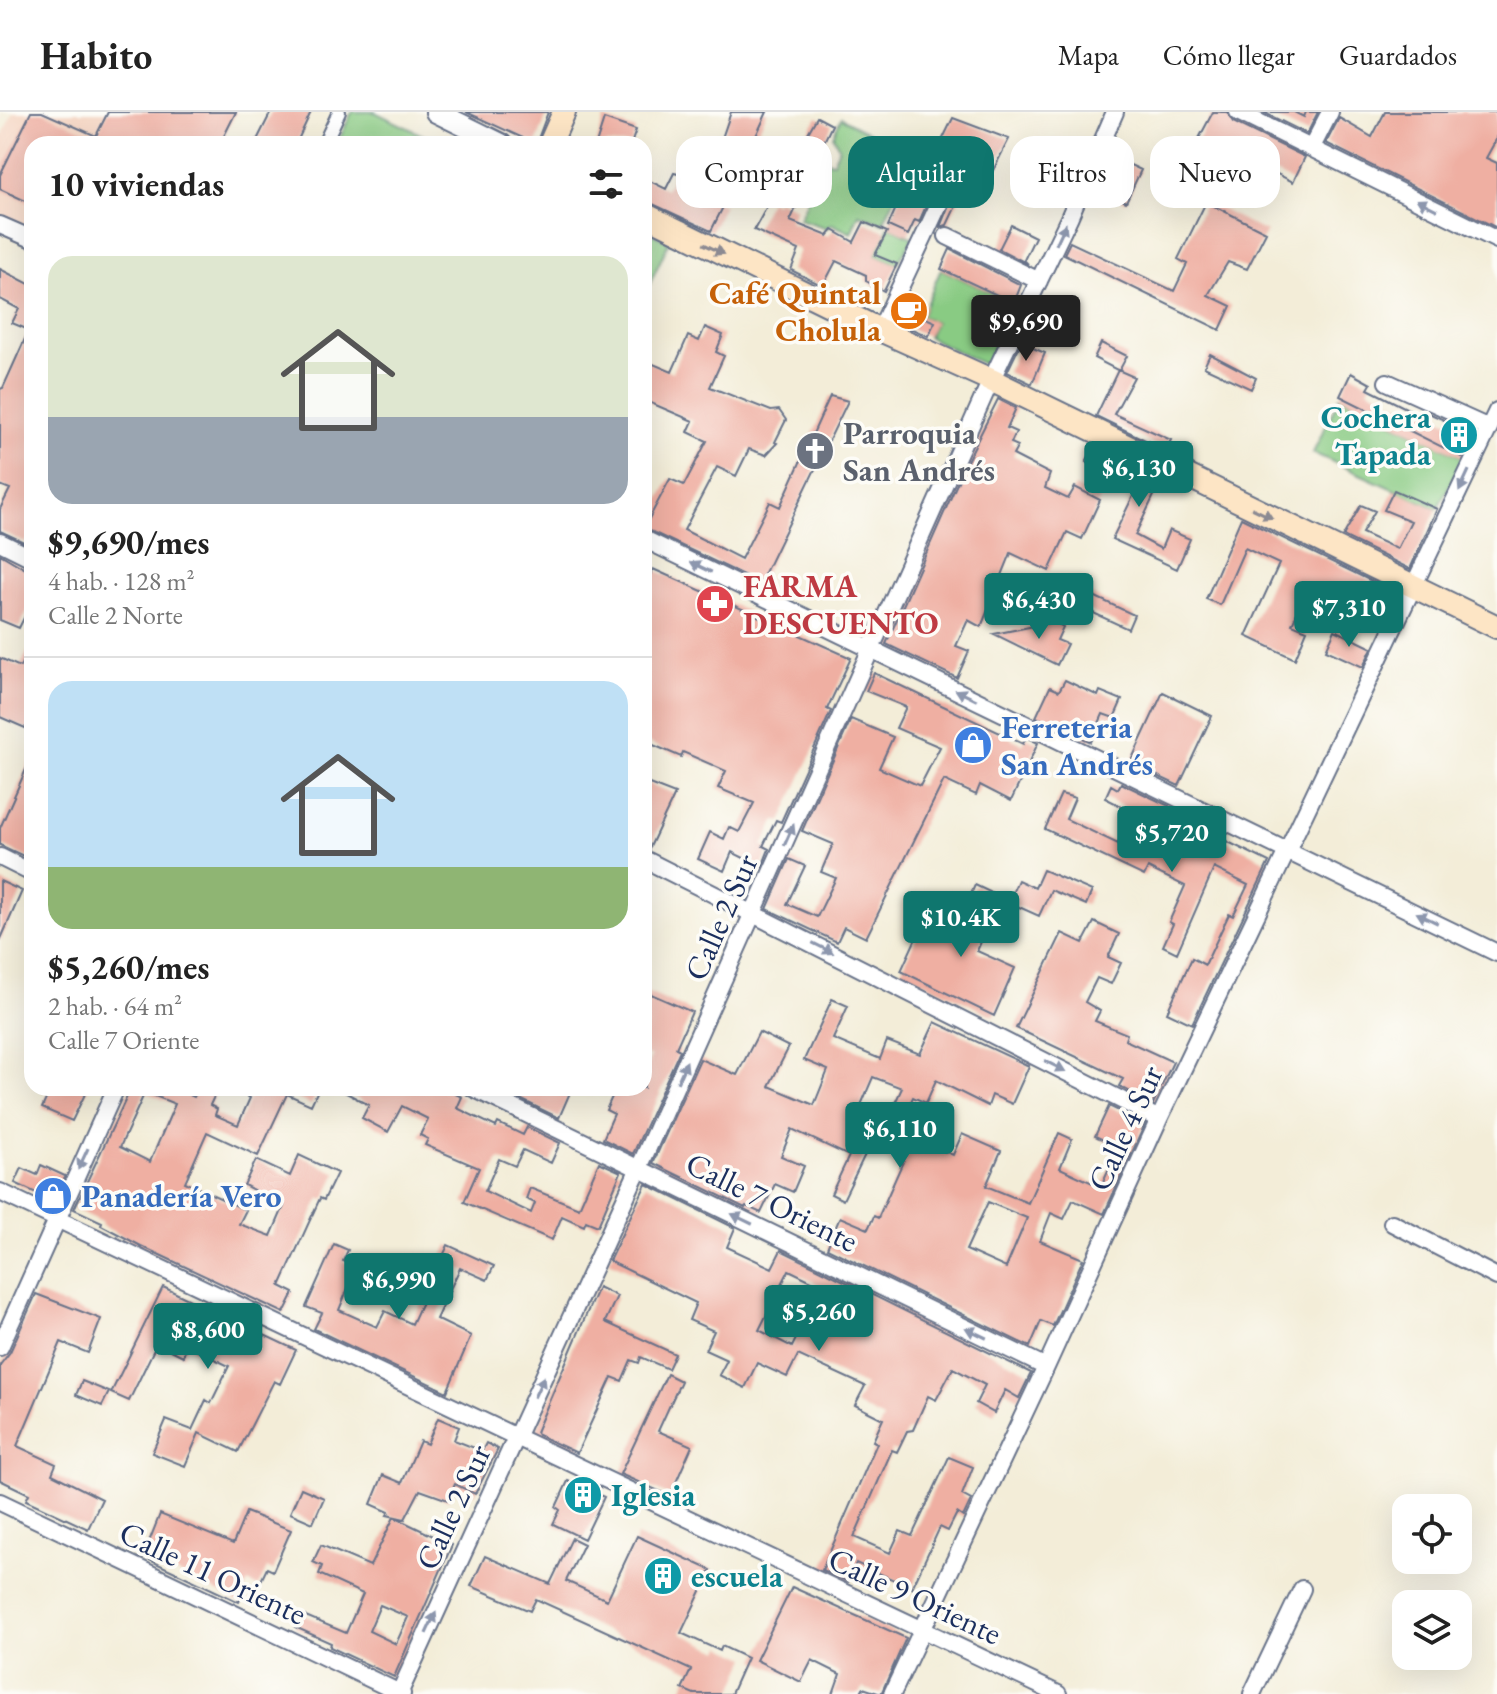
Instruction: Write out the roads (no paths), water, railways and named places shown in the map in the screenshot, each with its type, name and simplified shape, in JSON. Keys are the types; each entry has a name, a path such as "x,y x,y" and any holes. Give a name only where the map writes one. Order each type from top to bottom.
{"main road":[{"path":"554,136 564,112"},
{"path":"652,218 1497,627"}],"street":[{"path":"328,136 339,112"},
{"path":"436,112 485,136"},
{"name":"Calle 2 Sur","path":"400,1694 991,380 1115,112"},
{"path":"1238,112 1270,118 1312,147 1497,240"},
{"path":"1312,147 1330,112"},
{"path":"880,330 937,208"},
{"path":"0,225 24,236"},
{"path":"947,236 1039,281"},
{"path":"1387,382 1489,428"},
{"name":"Calle 4 Sur","path":"892,1694 1159,1119 1497,411"},
{"path":"0,542 24,554"},
{"path":"652,543 1497,953"},
{"path":"0,857 24,869"},
{"path":"652,863 1159,1119"},
{"path":"0,1347 112,1096"},
{"name":"Calle 7 Oriente","path":"490,1096 1046,1367"},
{"name":"Calle 9 Oriente","path":"0,1192 1058,1694"},
{"path":"1392,1223 1497,1277"},
{"name":"Calle 11 Oriente","path":"0,1502 400,1694"},
{"path":"1252,1694 1302,1589"}],"place":[{"name":"Café Quintal Cholula","path":"909,311"},
{"name":"Cochera Tapada","path":"1459,435"},
{"name":"Parroquia San Andrés","path":"815,451"},
{"name":"FARMA DESCUENTO","path":"715,604"},
{"name":"Ferreteria San Andrés","path":"973,745"},
{"name":"Panadería Vero","path":"53,1196"},
{"name":"Iglesia","path":"583,1495"},
{"name":"escuela","path":"663,1576"}]}
